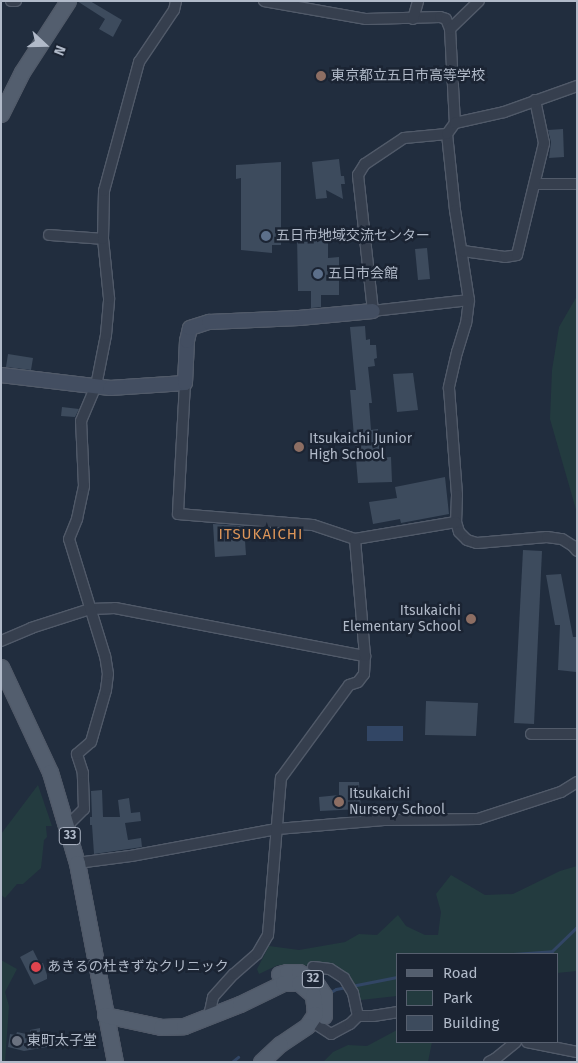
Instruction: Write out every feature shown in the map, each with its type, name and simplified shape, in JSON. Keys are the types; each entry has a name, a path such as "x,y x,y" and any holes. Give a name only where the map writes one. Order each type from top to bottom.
{"main road":[{"path":"1,114 22,72 68,1"},
{"name":"33","path":"1,667 50,772 67,826 77,862 105,1015"},
{"name":"32","path":"105,1015 171,1028 184,1026 209,1016 236,997 273,977 292,972 304,974 314,980 324,995 326,1007 315,1025"},
{"path":"105,1015 114,1062"},
{"path":"261,1062 280,1044 315,1025"},
{"path":"265,1062 315,1025"}],"street":[{"path":"11,1 16,1"},
{"path":"67,826 84,809 83,773 77,754 91,742 106,690 108,674 105,656 69,539 77,519 84,486 81,421 96,386 106,335 109,298 103,239 104,191 139,62 174,10 176,1"},
{"path":"264,1 366,19 440,17 446,19 450,29 455,123 448,134 455,210 463,251 469,300 466,323 449,388 456,484 456,522 460,532 468,540 477,543 547,537 562,539 573,546 577,552"},
{"path":"413,19 418,1"},
{"path":"450,29 479,1"},
{"path":"455,123 504,112 577,86"},
{"path":"463,251 512,257 517,255 544,143 535,100"},
{"path":"373,311 358,176 365,164 404,138 448,134"},
{"path":"535,184 577,184"},
{"path":"49,235 103,239"},
{"path":"456,522 355,539 313,526 178,514 187,341 190,328 209,322 316,317 469,300"},
{"path":"1,375 96,386 185,383"},
{"path":"209,1016 213,997 234,974 257,954 268,935 281,778 348,685 358,682 364,674 365,656 355,539"},
{"path":"1,641 31,628 90,609 115,608 365,656"},
{"path":"532,734 577,734"},
{"path":"77,862 131,856 277,829 376,820 478,819 561,792 577,782"},
{"path":"313,967 330,969 338,973 347,982 355,998 358,1016"},
{"path":"315,1025 331,1034 350,1024 358,1016 373,1016 396,1012"},
{"path":"489,1062 496,1059 515,1043"},
{"path":"532,1043 577,1052"}],"green space":[{"path":"577,296 577,513 550,419 552,370 559,327"},
{"path":"38,785 52,826 46,826 47,837 44,840 41,868 23,884 17,884 5,898 1,895 1,834"},
{"path":"577,866 577,971 558,973 558,953 396,953 396,996 361,1000 350,976 328,966 278,965 259,974 257,969 269,946 299,950 345,942 359,934 377,935 398,915 406,926 425,935 438,935 441,912 436,894 451,875 485,895 513,894 560,871"},
{"path":"1,960 17,969 5,992 9,1006 5,1062 1,1062"},
{"path":"396,1031 396,1043 432,1043 428,1062 323,1062 333,1052 348,1045 367,1046"}],"water":[{"path":"367,726 403,726 403,741 367,741"}],"building":[{"path":"77,1 90,1 122,20 113,37 99,29 105,19"},
{"path":"563,129 564,157 549,158 551,142 548,130"},
{"path":"339,159 341,176 344,176 345,184 341,184 343,199 326,190 327,198 316,199 312,162"},
{"path":"281,162 281,245 272,245 272,253 241,250 241,178 236,179 236,165"},
{"name":"五日市会館","path":"297,235 328,235 328,258 339,257 339,295 321,295 321,307 311,308 311,291 298,291"},
{"path":"427,248 430,279 418,280 415,249"},
{"path":"365,326 366,340 370,339 370,345 376,345 377,358 374,359 375,366 368,367 372,403 369,403 371,430 378,429 380,458 391,457 392,482 358,483 350,390 356,390 350,327"},
{"path":"8,354 33,358 31,370 6,367"},
{"path":"413,373 418,410 397,412 393,374"},
{"path":"62,407 79,409 75,417 61,416"},
{"path":"445,477 449,514 401,523 400,519 373,524 369,502 397,498 395,487"},
{"path":"213,524 244,526 246,555 215,557"},
{"path":"523,550 542,551 534,724 514,723"},
{"path":"561,574 573,637 577,637 576,672 558,670 560,625 555,625 546,575"},
{"path":"426,701 478,703 476,736 425,735"},
{"path":"339,782 359,782 361,809 320,811 319,797 339,795"},
{"path":"102,790 103,817 120,817 118,800 129,798 131,813 140,812 141,821 125,823 128,840 141,838 142,847 94,854 92,825 90,825 90,817 92,817 91,791"},
{"path":"33,950 40,964 43,963 47,975 47,979 34,985 20,957"},
{"path":"40,1028 40,1033 46,1032 46,1035 56,1033 58,1045 24,1051 8,1047 10,1034 16,1035 17,1032 31,1035 30,1030"}],"waterway":[{"path":"526,953 552,951 577,927"},
{"path":"329,993 336,989 396,977"},
{"path":"232,1062 238,1057"}],"place":[{"name":"東京都立五日市高等学校","path":"321,76"},
{"name":"五日市地域交流センター","path":"266,236"},
{"name":"五日市会館","path":"318,274"},
{"name":"Itsukaichi Junior High School","path":"299,447"},
{"name":"Itsukaichi Elementary School","path":"471,619"},
{"name":"Itsukaichi Nursery School","path":"339,802"},
{"name":"あきるの杜きずなクリニック","path":"36,967"},
{"name":"東町太子堂","path":"17,1041"}],"district":[{"name":"ITSUKAICHI","path":"261,535"}]}
